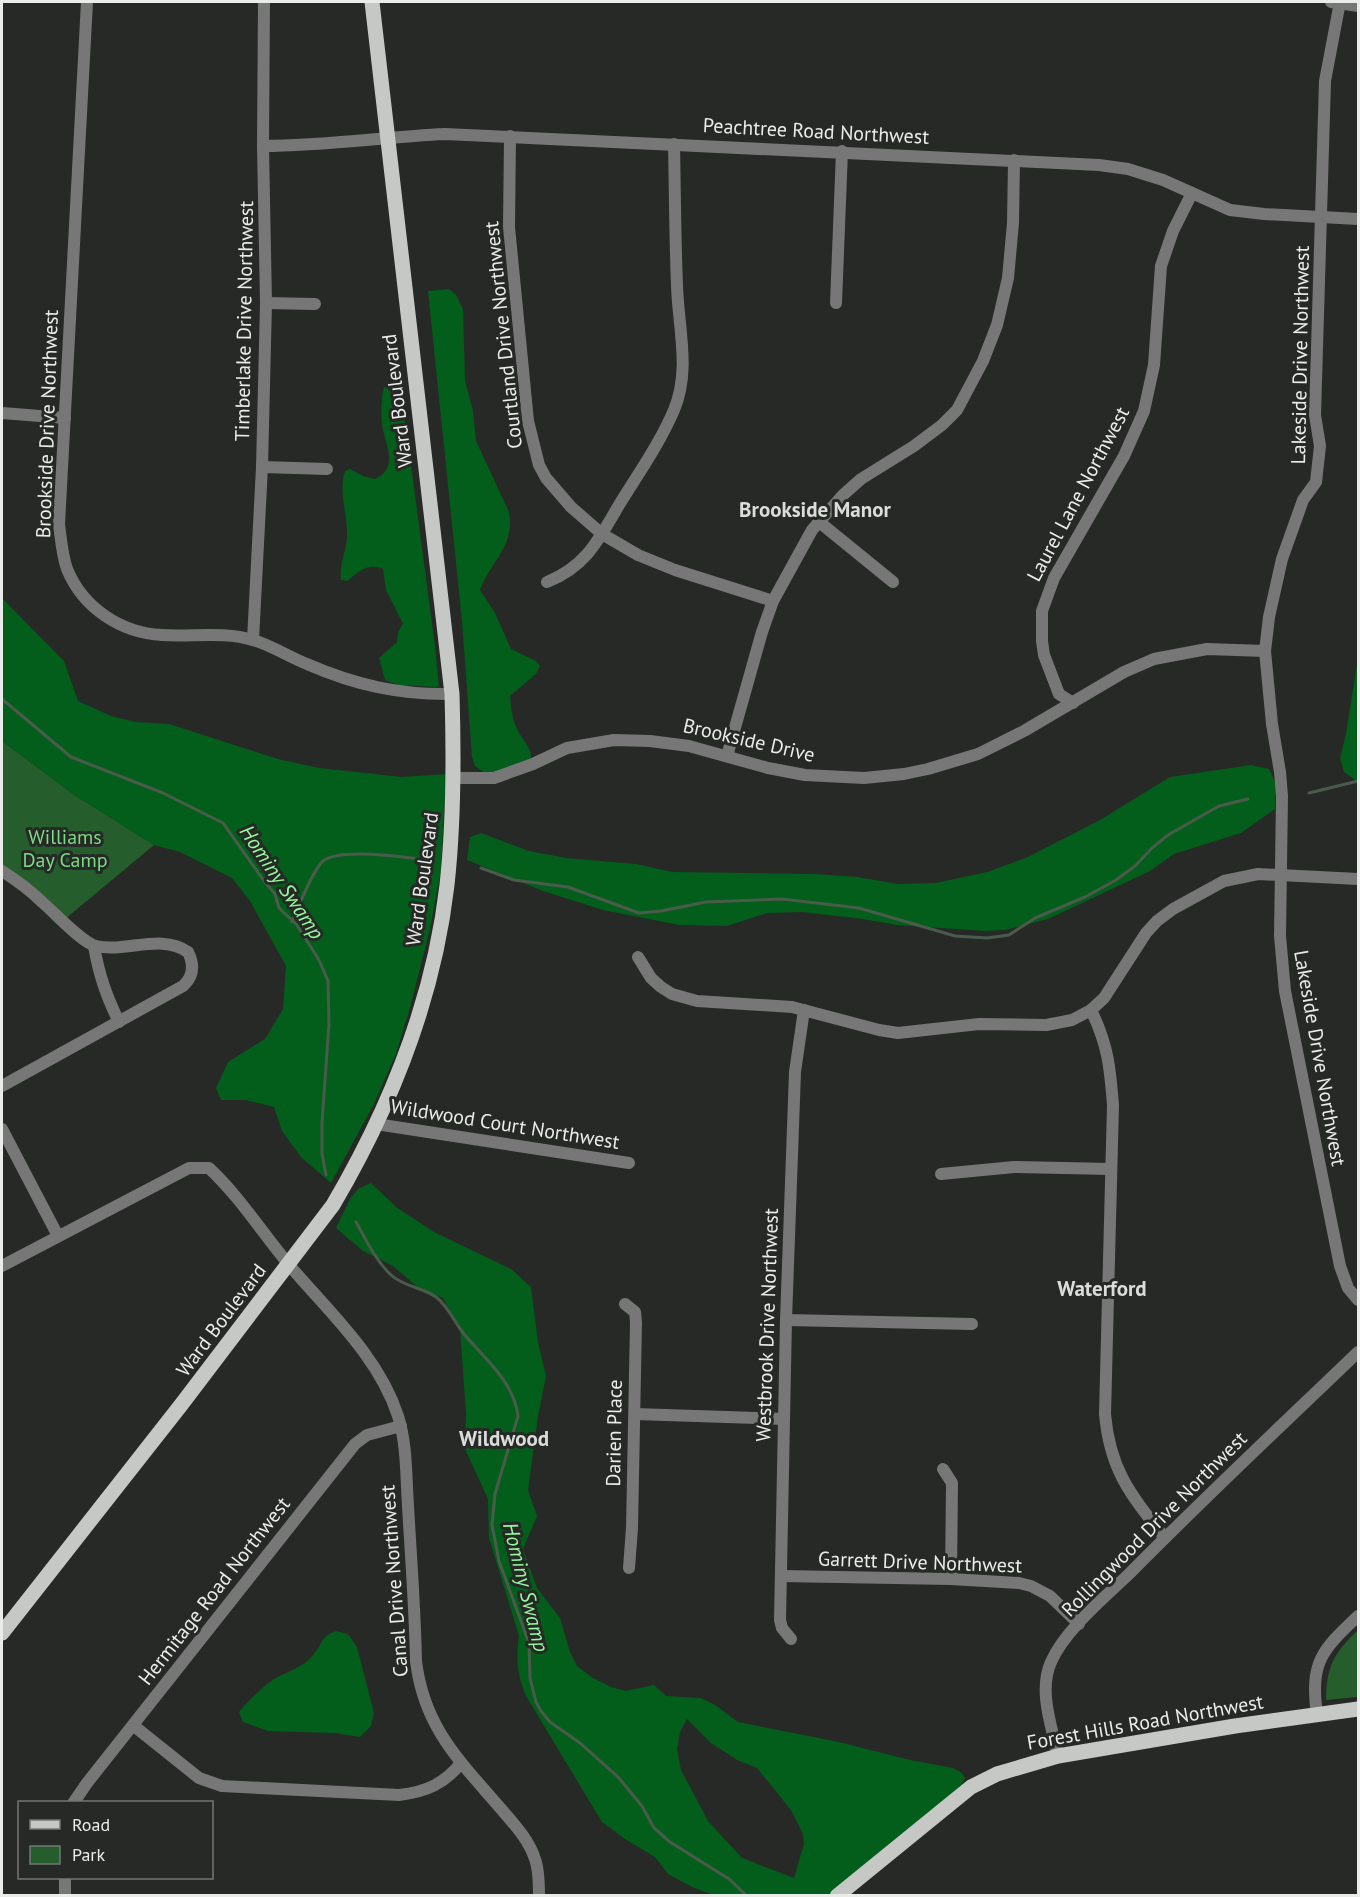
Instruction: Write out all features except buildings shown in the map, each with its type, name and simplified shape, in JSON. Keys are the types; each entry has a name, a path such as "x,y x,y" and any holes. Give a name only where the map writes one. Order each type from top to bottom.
{"main road":[{"name":"Ward Boulevard","path":"2,1633 181,1406 333,1205 354,1170 397,1076 414,1026 435,947 447,887 455,778 452,694 372,2"},
{"name":"Forest Hills Road Northwest","path":"837,1896 971,1787 997,1774 1058,1756 1235,1726 1359,1709"}],"street":[{"name":"Brookside Drive Northwest","path":"87,2 59,524 67,568 76,586 89,603 112,621 132,630 161,635 233,636 253,640 309,665 375,688 403,693 452,694"},
{"name":"Timberlake Drive Northwest","path":"253,640 262,467 266,303 263,146 264,2"},
{"path":"1337,2 1359,6"},
{"name":"Lakeside Drive Northwest","path":"1337,2 1325,81 1315,416 1320,446 1318,465 1316,482 1303,500 1280,568 1269,617 1265,651 1282,796 1280,936 1285,991 1340,1266 1348,1288 1359,1300"},
{"name":"Peachtree Road Northwest","path":"263,146 327,145 387,137 445,134 842,151 1099,165 1128,169 1230,210 1359,219"},
{"name":"Courtland Drive Northwest","path":"510,136 509,227 532,439 538,465 565,502 602,534 638,555 675,570 773,601"},
{"path":"547,582 560,577 582,562 602,534 674,410 682,377 684,350 677,288 674,144"},
{"path":"836,303 842,151"},
{"path":"727,756 773,601 802,545 818,521 861,479 927,437 957,410 982,361 997,325 1008,278 1013,223 1014,160"},
{"name":"Laurel Lane Northwest","path":"1072,702 1059,694 1044,655 1042,611 1054,578 1124,456 1144,411 1154,365 1161,266 1173,231 1192,193"},
{"path":"266,303 315,304"},
{"path":"2,413 65,418"},
{"path":"262,467 327,468"},
{"path":"818,521 893,582"},
{"name":"Brookside Drive","path":"455,778 494,778 533,764 567,748 614,740 669,743 805,775 854,778 904,774 978,754 1024,731 1124,672 1154,659 1206,649 1265,651"},
{"path":"2,871 16,880 64,923 94,946 172,944 188,952 192,968 190,978 183,986 2,1086"},
{"path":"638,957 651,978 661,987 685,999 760,1004 804,1010 898,1033 979,1024 1046,1025 1072,1020 1091,1010 1104,998 1146,933 1157,921 1173,909 1224,881 1248,874 1359,879"},
{"path":"94,946 99,976 118,1022"},
{"name":"Westbrook Drive Northwest","path":"791,1639 782,1628 780,1620 786,1320 795,1072 804,1010"},
{"path":"1091,1010 1102,1033 1109,1062 1113,1105 1105,1414 1108,1440 1124,1484 1165,1538"},
{"name":"Wildwood Court Northwest","path":"376,1124 629,1162"},
{"path":"2,1129 58,1236 2,1266"},
{"path":"941,1174 1014,1167 1111,1169"},
{"name":"Canal Drive Northwest","path":"58,1236 189,1168 208,1168 219,1178 289,1265 338,1320 374,1367 392,1399 401,1426 406,1464 418,1680 426,1706 444,1741 517,1827 528,1844 536,1859 539,1896"},
{"name":"Darien Place","path":"625,1304 635,1312 635,1414 629,1568"},
{"path":"786,1320 972,1324"},
{"name":"Rollingwood Drive Northwest","path":"1058,1756 1047,1707 1046,1679 1052,1660 1079,1624 1359,1352"},
{"path":"635,1414 784,1419"},
{"name":"Hermitage Road Northwest","path":"75,1801 87,1783 355,1444 366,1436 401,1426"},
{"path":"943,1469 952,1483 951,1579"},
{"name":"Garrett Drive Northwest","path":"781,1576 951,1579 1018,1583 1031,1586 1050,1596 1079,1624"},
{"path":"1317,1715 1316,1672 1327,1649 1359,1616"},
{"path":"134,1726 199,1778 222,1786 399,1795 417,1793 436,1786 453,1773 461,1763"},
{"path":"65,1879 65,1896"}],"green space":[{"path":"449,289 456,295 463,309 465,381 473,411 476,441 509,512 509,535 480,590 495,613 511,649 536,661 540,666 536,674 510,696 515,725 528,747 531,758 496,773 486,774 475,766 472,757 462,621 428,291"},
{"path":"399,386 403,404 435,646 439,686 435,687 398,685 385,680 379,658 397,642 398,632 403,624 386,590 383,569 368,567 347,581 341,580 347,537 342,488 345,471 350,469 375,479 387,468 389,455 381,411 384,387"},
{"path":"2,598 64,661 78,701 111,716 136,722 169,724 278,759 319,768 402,777 446,774 441,870 430,929 410,1008 396,1054 374,1104 331,1183 301,1157 282,1131 274,1107 246,1100 221,1100 216,1088 228,1062 265,1039 283,1009 286,966 250,901 232,878 180,852 154,845 73,794 2,741"},
{"path":"1358,658 1358,782 1344,772 1340,758"},
{"name":"Williams Day Camp","path":"2,741 73,794 154,845 65,919 2,867"},
{"path":"1251,765 1269,769 1276,784 1275,809 1241,833 1174,854 1150,871 1048,919 1005,930 985,931 897,925 802,912 767,913 727,926 679,925 603,910 543,891 467,860 470,837 481,833 529,851 566,858 636,864 673,872 816,874 857,877 898,884 936,883 987,872 1028,857 1100,820 1170,777"},
{"path":"371,1183 396,1207 434,1232 511,1269 531,1287 538,1342 546,1376 528,1490 537,1516 523,1549 537,1588 560,1618 570,1652 577,1666 593,1678 611,1687 626,1691 654,1685 666,1696 701,1698 738,1722 839,1742 953,1768 962,1773 965,1778 962,1784 837,1891 826,1895 714,1895 694,1888 668,1874 655,1857 602,1822 526,1696 521,1681 518,1660 519,1636 489,1538 488,1499 465,1449 466,1414 460,1329 443,1298 421,1290 393,1266 363,1251 336,1228 350,1199 358,1189","holes":["687,1719 711,1743 737,1760 757,1768 791,1810 803,1834 804,1844 794,1878 742,1858 708,1821 681,1770 677,1749 680,1732"]},
{"path":"1358,1630 1358,1697 1326,1700 1326,1688 1333,1661"},
{"path":"336,1631 348,1634 357,1647 374,1713 371,1726 360,1737 334,1733 268,1731 243,1722 239,1712 255,1694 274,1679 305,1663 325,1638"}],"waterway":[{"name":"Hominy Swamp","path":"2,699 71,757 163,793 223,823 275,894 279,908 297,925 319,960 328,981 329,1023 322,1123 322,1154 326,1175"},
{"path":"1309,793 1358,781"},
{"path":"481,868 514,880 568,887 639,913 706,902 782,899 859,908 955,936 987,938 1009,935 1035,918 1085,897 1116,880 1135,866 1168,835 1219,806 1248,799"},
{"path":"292,922 313,876 321,863 329,858 341,855 372,854 429,860"},
{"name":"Hominy Swamp","path":"356,1222 376,1257 391,1275 436,1297 511,1392 518,1416 495,1494 492,1525 499,1561 529,1643 530,1678 536,1702 541,1711 550,1722 580,1743 618,1777 642,1806 654,1828 670,1842 729,1879 747,1896"}],"district":[{"name":"Brookside Manor","path":"815,509"},
{"name":"Waterford","path":"1102,1288"},
{"name":"Wildwood","path":"504,1438"}]}
